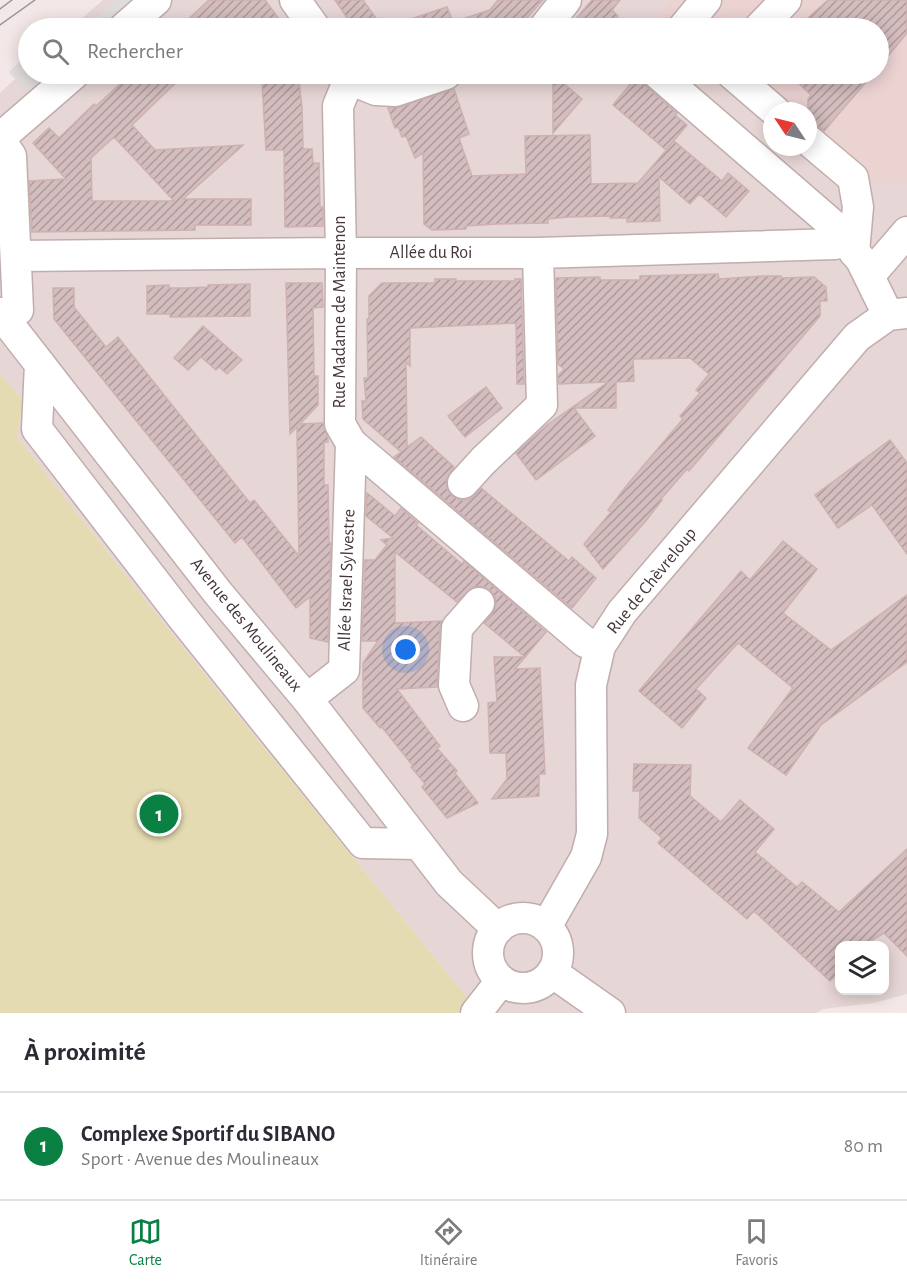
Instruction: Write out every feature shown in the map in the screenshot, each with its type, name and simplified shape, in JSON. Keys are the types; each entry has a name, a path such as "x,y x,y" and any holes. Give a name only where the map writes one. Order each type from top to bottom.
{"street":[{"path":"135,18 156,0"},
{"path":"296,0 308,18"},
{"path":"552,18 566,0"},
{"path":"691,18 706,0"},
{"path":"769,18 786,0"},
{"path":"2,316 18,310 11,156 0,139 63,84"},
{"name":"Rue Madame de Maintenon","path":"345,84 338,106 341,253 340,424 351,443 450,499 491,590 585,642 600,646"},
{"path":"364,84 376,90 395,91 416,84"},
{"path":"670,84 832,224 897,314"},
{"path":"744,84 765,102"},
{"path":"817,147 854,178 858,207 856,256"},
{"path":"856,256 907,232"},
{"name":"Allée du Roi","path":"16,256 538,253 835,244 856,256"},
{"path":"450,499 483,460 542,405 538,253"},
{"name":"Rue de Chèvreloup","path":"546,927 586,857 592,834 591,686 600,646 622,612 858,337 897,314"},
{"name":"Avenue des Moulineaux","path":"2,316 218,593 307,699 448,883 498,929"},
{"path":"40,364 37,429 182,617 363,843 418,844"},
{"name":"Allée Israel Sylvestre","path":"307,699 344,670 351,443"},
{"path":"463,706 454,685 457,628 491,590"},
{"path":"517,919 538,921 546,927 557,944 558,954 553,973 534,987 511,986 501,981 493,972 488,950 498,929 517,919"},
{"path":"553,973 610,1013"},
{"path":"476,1013 501,981"}],"shaded area":[{"path":"103,0 670,0 655,18 82,18"},
{"path":"116,0 156,0 135,18 95,18"},
{"path":"670,0 907,0 907,181 845,181 817,155 817,102 763,102 763,105 733,84 889,84 889,18 655,18"},
{"path":"18,63 18,82 9,72"},
{"path":"18,76 18,84 730,84 763,112 763,156 816,156 845,181 907,181 907,994 874,1003 823,1009 816,1013 495,1013 469,1000 167,628 17,437 23,401 0,374 0,93"},
{"path":"20,84 62,84 38,105"},
{"path":"0,374 23,401 17,437 167,628 469,1000 459,1013 0,1013"}],"building":[{"path":"209,0 265,0 278,18 190,18"},
{"path":"335,0 363,0 376,18 347,18"},
{"path":"498,0 543,0 527,18 465,18 490,10"},
{"path":"592,0 620,0 612,10 618,16 616,18 577,18"},
{"path":"828,0 907,0 907,33 889,55 889,18 808,18"},
{"path":"447,7 451,18 414,18"},
{"path":"120,84 175,84 132,125 155,150 243,145 183,199 251,199 251,225 195,225 195,230 32,232 29,181 66,179 33,143 49,128 59,138 94,104 96,106","holes":["114,137 174,201 92,201 91,158"]},
{"path":"262,84 299,84 303,149 312,149 313,163 319,163 323,226 285,227 284,150 266,150"},
{"path":"553,84 565,84 582,99 553,133"},
{"path":"630,84 645,84 687,125 666,150 613,105"},
{"path":"799,84 864,84 824,131 817,126 817,102 808,102 811,95"},
{"path":"454,89 469,134 459,138 472,176 526,174 525,136 590,135 591,184 638,183 674,141 722,181 728,173 749,191 726,217 699,194 690,204 659,177 660,221 627,222 627,218 610,218 610,216 569,217 548,219 548,223 497,224 466,226 466,229 432,230 424,224 423,153 415,158 406,136 402,137 398,127 395,128 388,108 400,107"},
{"path":"718,274 719,279 763,276 814,277 826,287 827,301 820,301 820,316 603,569 584,544 611,512 608,510 627,485 683,419 680,416 700,393 696,390 709,374 690,358 633,359 634,381 616,382 616,408 574,408 595,436 536,480 516,453 547,425 608,382 559,384 558,376 564,369 558,364 556,278 600,277 600,280 640,280 640,276"},
{"path":"435,279 515,281 515,279 521,279 524,384 517,384 516,323 410,328 410,366 406,362 407,447 421,437 454,467 446,480 447,489 452,496 460,500 468,500 481,488 569,561 572,557 596,578 572,608 394,457 401,452 363,419 362,401 366,401 364,378 368,378 369,296 382,283 435,283"},
{"path":"286,283 322,283 323,307 313,308 314,376 318,376 318,405 300,424 323,423 328,438 328,442 324,442 324,485 328,485 329,543 331,543 328,642 310,638 310,597 296,608 242,537 235,543 54,319 53,288 74,288 74,307 106,347 118,337 250,503 254,500 299,556 297,427 290,434"},
{"path":"250,284 250,316 170,317 170,314 147,314 147,286 169,285 169,288 187,288"},
{"path":"203,326 242,360 227,374 219,367 216,370 201,357 188,370 174,358"},
{"path":"486,387 502,408 465,437 448,416"},
{"path":"890,440 907,463 907,554 872,505 838,528 815,495"},
{"path":"367,493 395,516 401,508 418,523 416,525 462,564 464,561 546,632 515,669 540,668 545,774 539,774 539,796 492,799 507,779 506,753 490,753 488,703 497,702 494,657 525,657 484,623 496,606 495,597 490,590 482,586 473,587 457,602 395,552 395,623 442,621 437,687 397,689 440,746 437,748 457,771 455,773 478,803 447,818 422,787 425,784 411,767 413,766 381,726 380,728 363,708 363,663 378,641 362,641 365,560 375,560 387,545 381,540 393,538 366,516"},
{"path":"783,541 817,569 783,613 831,650 907,595 907,662 821,725 786,775 748,748 793,688 738,643 696,689 706,698 682,728 639,691 741,571 750,580"},
{"path":"634,764 691,765 690,796 721,822 740,800 774,829 755,852 797,887 802,882 839,912 907,849 907,956 884,933 871,941 835,941 835,976 830,981 754,911 747,919 658,843 662,838 639,818 640,791 633,791"}],"tram line":[{"path":"0,9 12,0"},
{"path":"0,25 35,0"}],"place":[{"name":"Complexe Sportif du SIBANO","path":"159,814"}]}
